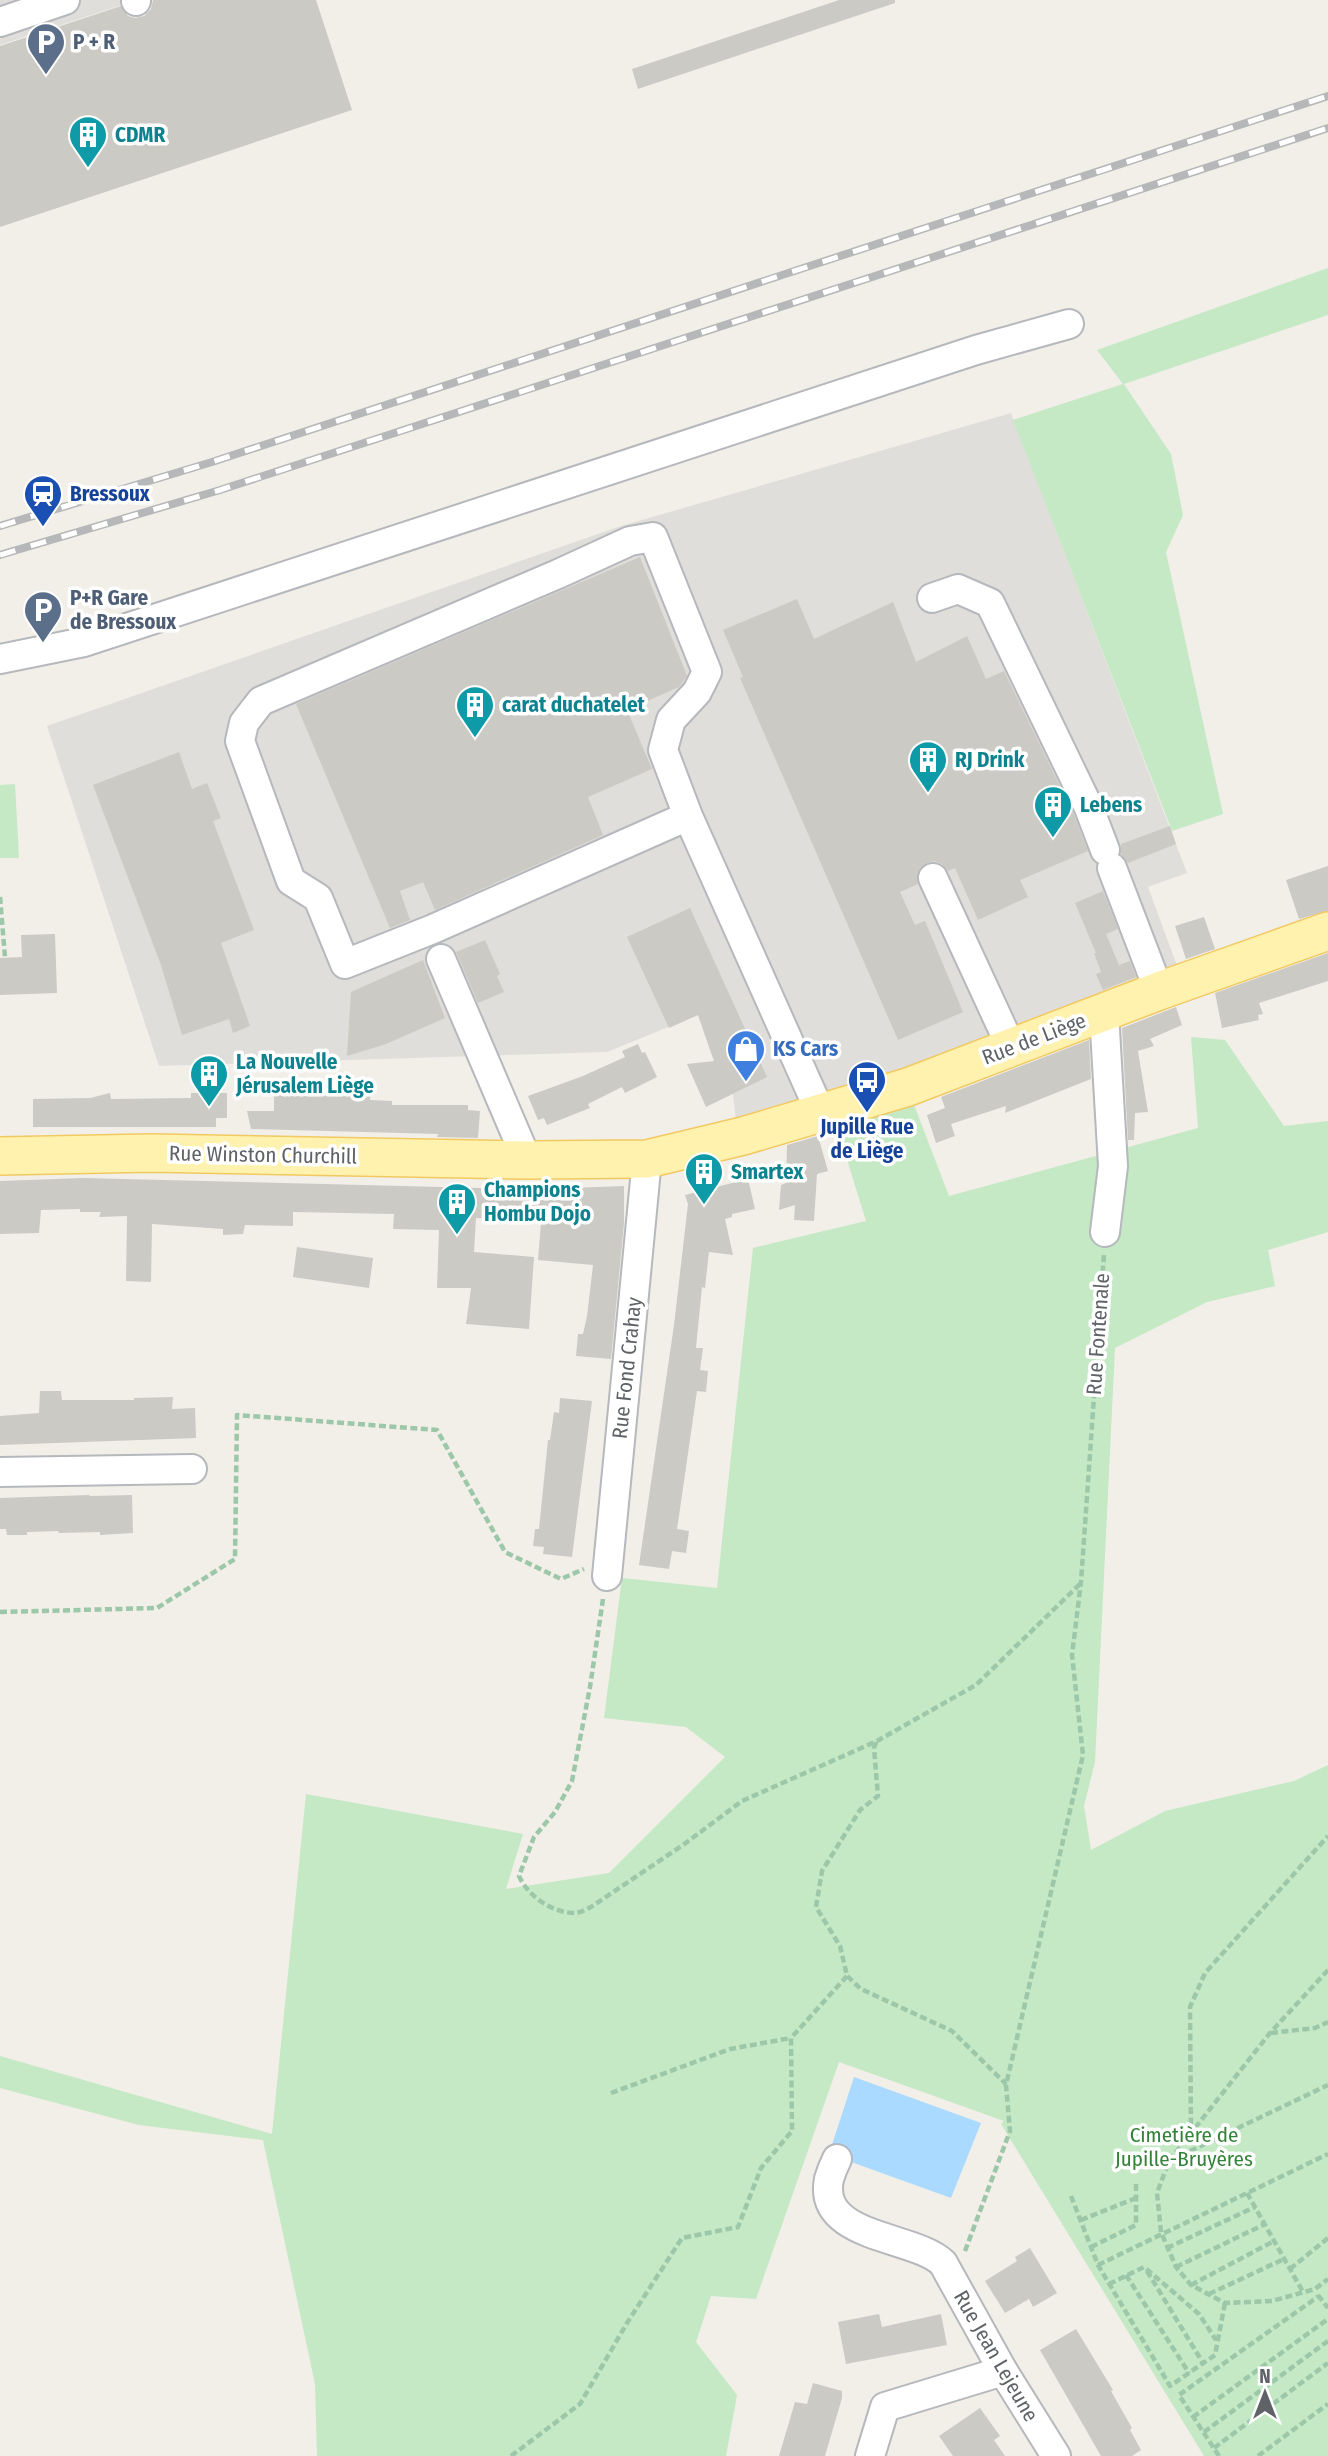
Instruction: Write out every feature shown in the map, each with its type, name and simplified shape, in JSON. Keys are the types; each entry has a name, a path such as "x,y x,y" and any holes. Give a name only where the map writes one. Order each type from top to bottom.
{"main road":[{"name":"Rue de Liège","path":"738,1138 908,1087 1159,991 1328,931"},
{"name":"Rue Winston Churchill","path":"0,1156 164,1153 527,1160 647,1159 738,1138"}],"street":[{"path":"0,22 65,0"},
{"path":"0,659 84,642 950,358 1069,324"},
{"path":"688,816 432,929 345,964 318,898 291,881 240,741 244,723 261,701 630,541 653,537 707,672 696,692 671,720 663,750 688,816 821,1114"},
{"path":"932,598 958,589 990,603 1089,808 1159,991"},
{"path":"933,878 1011,1047"},
{"path":"441,959 527,1160"},
{"path":"1104,1013 1113,1166 1105,1232"},
{"name":"Rue Fond Crahay","path":"596,1572 647,1159"},
{"path":"0,1472 192,1469"},
{"path":"837,2159 829,2181 832,2205 852,2226 939,2260"},
{"name":"Rue Jean Lejeune","path":"939,2260 1056,2456"},
{"path":"870,2456 885,2407 1003,2371"}],"path":[{"path":"0,897 5,957"},
{"name":"Rue Fontenale","path":"939,2260 965,2251 1010,2131 1006,2085 1083,1755 1072,1655 1081,1582 1105,1232"},
{"path":"0,1612 157,1608 235,1559 237,1415 437,1430 505,1552 561,1579 596,1572 590,1688 572,1781 555,1812 534,1837 519,1876 524,1888 547,1906 576,1913 591,1907 683,1846 742,1801 877,1741 975,1685 1081,1582"},
{"path":"877,1741 874,1748 878,1796 860,1810 822,1871 816,1907 841,1946 847,1976 861,1989 952,2031 1006,2085"},
{"path":"1191,2136 1191,2007 1205,1973 1328,1836"},
{"path":"1328,1970 1270,2033 1169,2161 1157,2193 1161,2232 1177,2267 1191,2285 1225,2303 1272,2301 1315,2289 1328,2278"},
{"path":"611,2093 730,2049 791,2038 847,1976"},
{"path":"1270,2033 1315,2028 1328,2022"},
{"path":"511,2456 580,2404 627,2323 682,2238 738,2227 761,2168 792,2131 791,2038"},
{"path":"1169,2161 1328,2085"},
{"path":"1098,2265 1161,2232 1328,2154"},
{"path":"1091,2248 1136,2225 1136,2181"},
{"path":"1247,2193 1303,2292"},
{"path":"1071,2196 1098,2265 1170,2386 1214,2355 1225,2303"},
{"path":"1081,2220 1136,2197"},
{"path":"1167,2249 1255,2207"},
{"path":"1177,2267 1265,2224"},
{"path":"1290,2269 1328,2238"},
{"path":"1191,2285 1274,2241"},
{"path":"1209,2295 1284,2259"},
{"path":"1109,2284 1144,2267"},
{"path":"1144,2267 1199,2314 1217,2341"},
{"path":"1144,2267 1203,2363"},
{"path":"1126,2275 1189,2373"},
{"path":"1315,2289 1328,2308"},
{"path":"1219,2456 1179,2395 1319,2296"},
{"path":"1193,2417 1328,2319"},
{"path":"1204,2432 1328,2341"},
{"path":"1214,2448 1328,2363"},
{"path":"1258,2456 1328,2404"}],"shaded area":[{"path":"0,0 137,0 0,45"},
{"path":"1011,413 1187,873 1148,887 1183,982 738,1138 733,1095 711,1053 698,1015 607,1052 159,1066 47,726 618,527"}],"green space":[{"path":"1328,268 1328,315 1124,384 1171,454 1183,515 1166,552 1223,814 1172,831 1013,420 1123,384 1097,350"},
{"path":"15,784 19,858 0,858 0,785"},
{"name":"Cimetière de Jupille-Bruyères","path":"1191,1037 1225,1040 1284,1126 1328,1121 1328,1232 1268,1250 1275,1286 1207,1302 1115,1348 1095,1762 1084,1806 1091,1850 1165,1811 1294,1781 1328,1765 1328,2456 1204,2456 1001,2124 1004,2121 839,2062 756,2299 711,2296 696,2342 737,2395 726,2456 317,2456 315,2384 263,2140 139,2125 0,2088 0,2056 272,2134 306,1794 523,1834 506,1889 609,1873 725,1757 686,1727 604,1718 622,1578 717,1588 753,1248 866,1221 837,1127 913,1102 949,1196 1198,1128"}],"water":[{"path":"854,2077 981,2123 951,2198 829,2154"}],"building":[{"name":"CDMR","path":"153,0 316,0 352,110 0,227 0,46 121,6 128,16 144,16 151,9"},
{"path":"839,0 895,0 895,3 638,89 632,69"},
{"name":"carat duchatelet","path":"640,557 687,676 679,687 627,710 652,769 588,797 603,835 435,910 423,882 400,891 410,920 390,928 296,704"},
{"path":"797,599 814,639 893,602 916,662 967,636 986,679 1004,671 1074,815 1088,851 1020,880 1028,897 978,920 955,868 948,871 942,864 934,861 920,868 918,884 900,892 915,925 925,921 963,1012 898,1040 740,678 743,677 723,630"},
{"path":"179,752 192,789 207,783 221,818 213,821 254,930 221,943 250,1026 233,1033 229,1019 182,1035 161,965 93,785"},
{"path":"1170,826 1176,844 1128,863 1121,854 1121,844"},
{"path":"1328,866 1328,911 1299,919 1286,880"},
{"path":"1103,891 1118,929 1106,934 1119,965 1130,961 1136,977 1103,990 1096,974 1101,972 1096,953 1075,903"},
{"path":"690,908 767,1077 706,1107 687,1064 714,1061 698,1015 669,1028 627,937"},
{"path":"1204,917 1215,949 1186,959 1175,926"},
{"path":"55,934 57,993 0,995 0,958 22,957 21,935"},
{"path":"485,940 500,974 497,976 504,992 478,1003 456,952"},
{"path":"1328,953 1328,981 1259,1003 1263,1014 1258,1015 1259,1020 1222,1028 1215,993"},
{"path":"423,960 445,1018 386,1044 347,1056 351,992"},
{"path":"1176,1007 1182,1025 1150,1039 1154,1046 1138,1051 1148,1112 1135,1113 1134,1140 1128,1140 1122,1028"},
{"path":"1089,1040 1091,1079 1005,1113 1006,1106 951,1124 955,1136 936,1143 927,1115 945,1108 941,1097"},
{"path":"638,1044 657,1077 625,1093 622,1087 588,1104 590,1108 547,1125 544,1118 538,1120 528,1096 625,1057 622,1051"},
{"path":"371,1087 370,1100 392,1101 392,1105 468,1105 468,1110 480,1111 478,1138 437,1137 438,1134 251,1129 247,1111 274,1111 274,1088"},
{"path":"110,1093 111,1099 191,1098 191,1093 227,1093 227,1118 216,1118 216,1127 33,1127 33,1099 90,1098"},
{"path":"818,1136 828,1171 817,1174 814,1221 794,1220 795,1205 779,1210 781,1185 786,1183 787,1145"},
{"path":"83,1178 524,1189 525,1184 544,1184 544,1189 624,1186 624,1224 611,1359 576,1356 578,1334 583,1334 587,1316 593,1265 538,1260 541,1222 476,1218 474,1252 534,1257 529,1329 466,1324 471,1288 437,1288 439,1230 393,1229 394,1214 293,1212 293,1226 245,1225 243,1234 223,1235 223,1229 152,1224 151,1282 126,1281 127,1216 99,1217 101,1212 80,1212 80,1209 41,1210 39,1233 0,1234 0,1181"},
{"path":"748,1179 755,1209 732,1214 732,1217 725,1219 733,1255 709,1252 705,1288 702,1287 696,1348 703,1348 700,1370 708,1371 706,1392 697,1391 677,1529 689,1531 686,1553 672,1551 669,1569 639,1565 674,1325 688,1204 685,1195"},
{"path":"297,1247 373,1258 369,1288 293,1277"},
{"path":"40,1391 61,1391 62,1400 173,1397 172,1409 195,1408 196,1438 0,1445 0,1416 39,1413"},
{"path":"560,1398 592,1401 572,1557 543,1554 544,1547 533,1546 535,1529 539,1529 548,1440 554,1412 559,1413"},
{"path":"132,1495 133,1533 100,1535 100,1532 58,1531 7,1535 6,1529 0,1529 0,1498"},
{"path":"1030,2248 1057,2293 1033,2307 1029,2299 1005,2313 985,2281 1017,2261 1015,2257"},
{"path":"879,2314 882,2327 941,2314 947,2345 846,2364 838,2322"},
{"path":"1076,2329 1113,2390 1111,2391 1132,2428 1130,2430 1141,2450 1132,2456 1101,2456 1040,2350"},
{"path":"813,2383 842,2391 825,2456 779,2456 795,2402 807,2404"},
{"path":"980,2408 1000,2436 994,2440 1005,2456 953,2456 939,2436"}],"railway":[{"path":"0,526 212,462 1328,96"},
{"path":"0,555 220,490 1328,128"}],"place":[{"name":"P + R","path":"46,76"},
{"name":"CDMR","path":"88,169"},
{"name":"Bressoux","path":"43,528"},
{"name":"P+R Gare de Bressoux","path":"43,644"},
{"name":"carat duchatelet","path":"475,739"},
{"name":"RJ Drink","path":"928,794"},
{"name":"Lebens","path":"1053,839"},
{"name":"KS Cars","path":"746,1083"},
{"name":"La Nouvelle Jérusalem Liège","path":"209,1108"},
{"name":"Jupille Rue de Liège","path":"867,1114"},
{"name":"Smartex","path":"704,1206"},
{"name":"Champions Hombu Dojo","path":"457,1236"}]}
